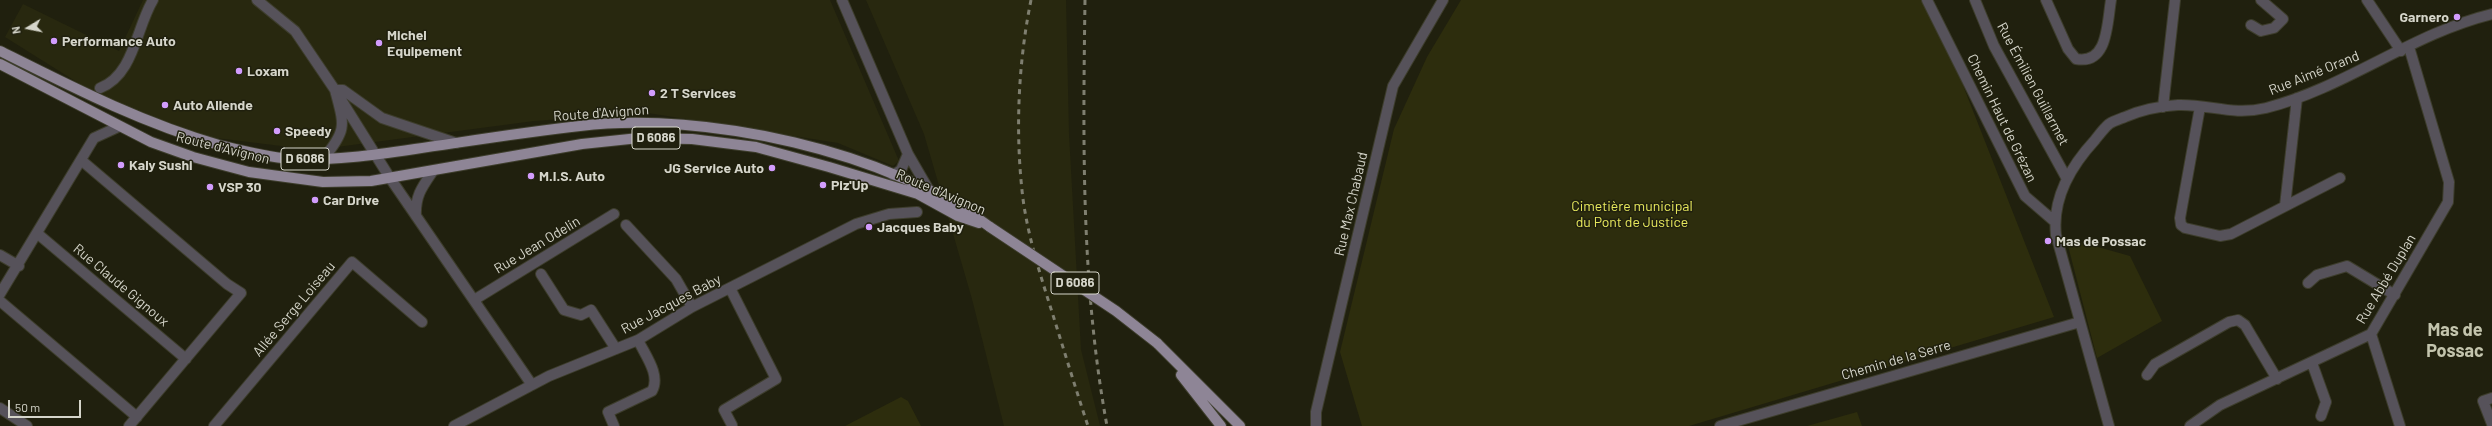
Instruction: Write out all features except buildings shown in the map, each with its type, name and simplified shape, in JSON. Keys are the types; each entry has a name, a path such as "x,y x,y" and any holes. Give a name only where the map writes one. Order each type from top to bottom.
{"main road":[{"name":"Route d'Avignon","path":"0,51 99,100 190,137 267,156 323,159 376,154 582,126 634,123 685,125 749,132 828,152 893,175 930,192 967,210 990,228"},
{"name":"Route d'Avignon","path":"0,64 118,127 151,142 193,157 249,172 323,182 371,181 582,144 639,138 692,139 756,147 829,166 918,194 958,216 990,228"},
{"name":"D 6086","path":"990,228 1116,311 1157,343 1240,426"},
{"name":"D 6086","path":"1157,343 1220,426"},
{"path":"1220,426 1223,408"}],"street":[{"path":"100,88 119,76 129,57 144,15 153,0"},
{"path":"257,0 295,31 335,90 390,178 532,385"},
{"path":"842,0 908,154 930,192"},
{"name":"Rue Max Chabaud","path":"1316,426 1316,412 1393,86 1443,0"},
{"name":"Chemin Haut de Grézan","path":"1927,0 2025,196 2054,221"},
{"name":"Rue Émilien Guillarmet","path":"1976,0 1994,46 2067,179"},
{"path":"2046,0 2068,49 2076,60 2086,61 2096,57 2102,48 2111,0"},
{"path":"2163,107 2175,0"},
{"path":"2251,25 2261,31 2274,28 2283,19 2261,0"},
{"name":"Rue Abbé Duplan","path":"2190,426 2220,405 2371,334 2396,295 2448,202 2448,182 2405,49 2367,0"},
{"name":"Rue Aimé Orand","path":"2054,221 2059,198 2067,179 2083,153 2109,124 2135,113 2179,105 2236,112 2265,108 2297,98 2469,19 2492,14"},
{"path":"335,90 343,90 382,118 396,125 456,143"},
{"path":"323,159 334,146 344,125 335,90"},
{"path":"2285,206 2297,98"},
{"path":"2200,107 2180,218 2182,227 2226,236 2340,178"},
{"path":"0,294 19,266 94,138 118,127"},
{"path":"893,175 901,170 908,154"},
{"path":"81,160 228,284 241,293 129,426"},
{"path":"416,216 415,202 419,190 433,171"},
{"name":"Rue Jacques Baby","path":"454,426 573,365 638,340 692,308 856,224 889,214 917,212"},
{"name":"Rue Jean Odelin","path":"474,300 614,214"},
{"path":"2054,221 2056,235 2108,426"},
{"path":"626,225 676,279 692,308"},
{"name":"Rue Claude Gignoux","path":"38,234 186,358"},
{"path":"0,255 19,266"},
{"name":"Allée Serge Loiseau","path":"214,426 352,262 422,322"},
{"path":"2308,284 2317,275 2347,266 2396,295"},
{"path":"541,274 564,310 581,315 591,310 616,349"},
{"path":"730,288 776,378 724,410 732,425"},
{"path":"0,301 137,417"},
{"path":"2147,375 2155,364 2230,322 2238,320 2245,324 2277,379"},
{"name":"Chemin de la Serre","path":"1720,426 2080,322"},
{"path":"2371,334 2400,426"},
{"path":"614,426 608,412 652,391 655,385 656,378 638,340"},
{"path":"2312,363 2326,402 2322,416"},
{"path":"2492,398 2483,401 2492,422"},
{"path":"0,408 27,426"}],"shaded area":[{"path":"143,0 830,0 899,161 893,166 838,143 648,113 534,121 314,150 208,137 99,96 5,37 23,4 119,51"},
{"path":"866,0 1066,0 1069,134 1081,350 1100,426 1004,426 972,299 924,134"}],"green space":[{"name":"Cimetière municipal du Pont de Justice","path":"1461,0 1933,0 1942,32 2054,317 1689,426 1362,426 1340,352 1394,129 1427,57"},
{"path":"2066,238 2130,256 2162,321 2097,358"},
{"path":"901,397 908,401 921,426 845,426"},
{"path":"1857,412 1862,426 1807,426"}],"railway":[{"path":"1031,0 1023,49 1019,99 1019,149 1023,199 1037,264 1088,426"},
{"path":"1085,0 1084,160 1088,267 1092,320 1107,426"}],"place":[{"name":"Garnero","path":"2457,17"},
{"name":"Performance Auto","path":"54,41"},
{"name":"Michel Equipement","path":"379,43"},
{"name":"Loxam","path":"239,71"},
{"name":"2 T Services","path":"652,93"},
{"name":"Auto Allende","path":"165,105"},
{"name":"Speedy","path":"277,131"},
{"name":"Kaly Sushi","path":"121,165"},
{"name":"JG Service Auto","path":"772,168"},
{"name":"M.I.S. Auto","path":"531,176"},
{"name":"Piz'Up","path":"823,185"},
{"name":"VSP 30","path":"210,187"},
{"name":"Car Drive","path":"315,200"},
{"name":"Jacques Baby","path":"869,227"},
{"name":"Mas de Possac","path":"2048,241"}],"district":[{"name":"Mas de Possac","path":"2455,340"}]}
